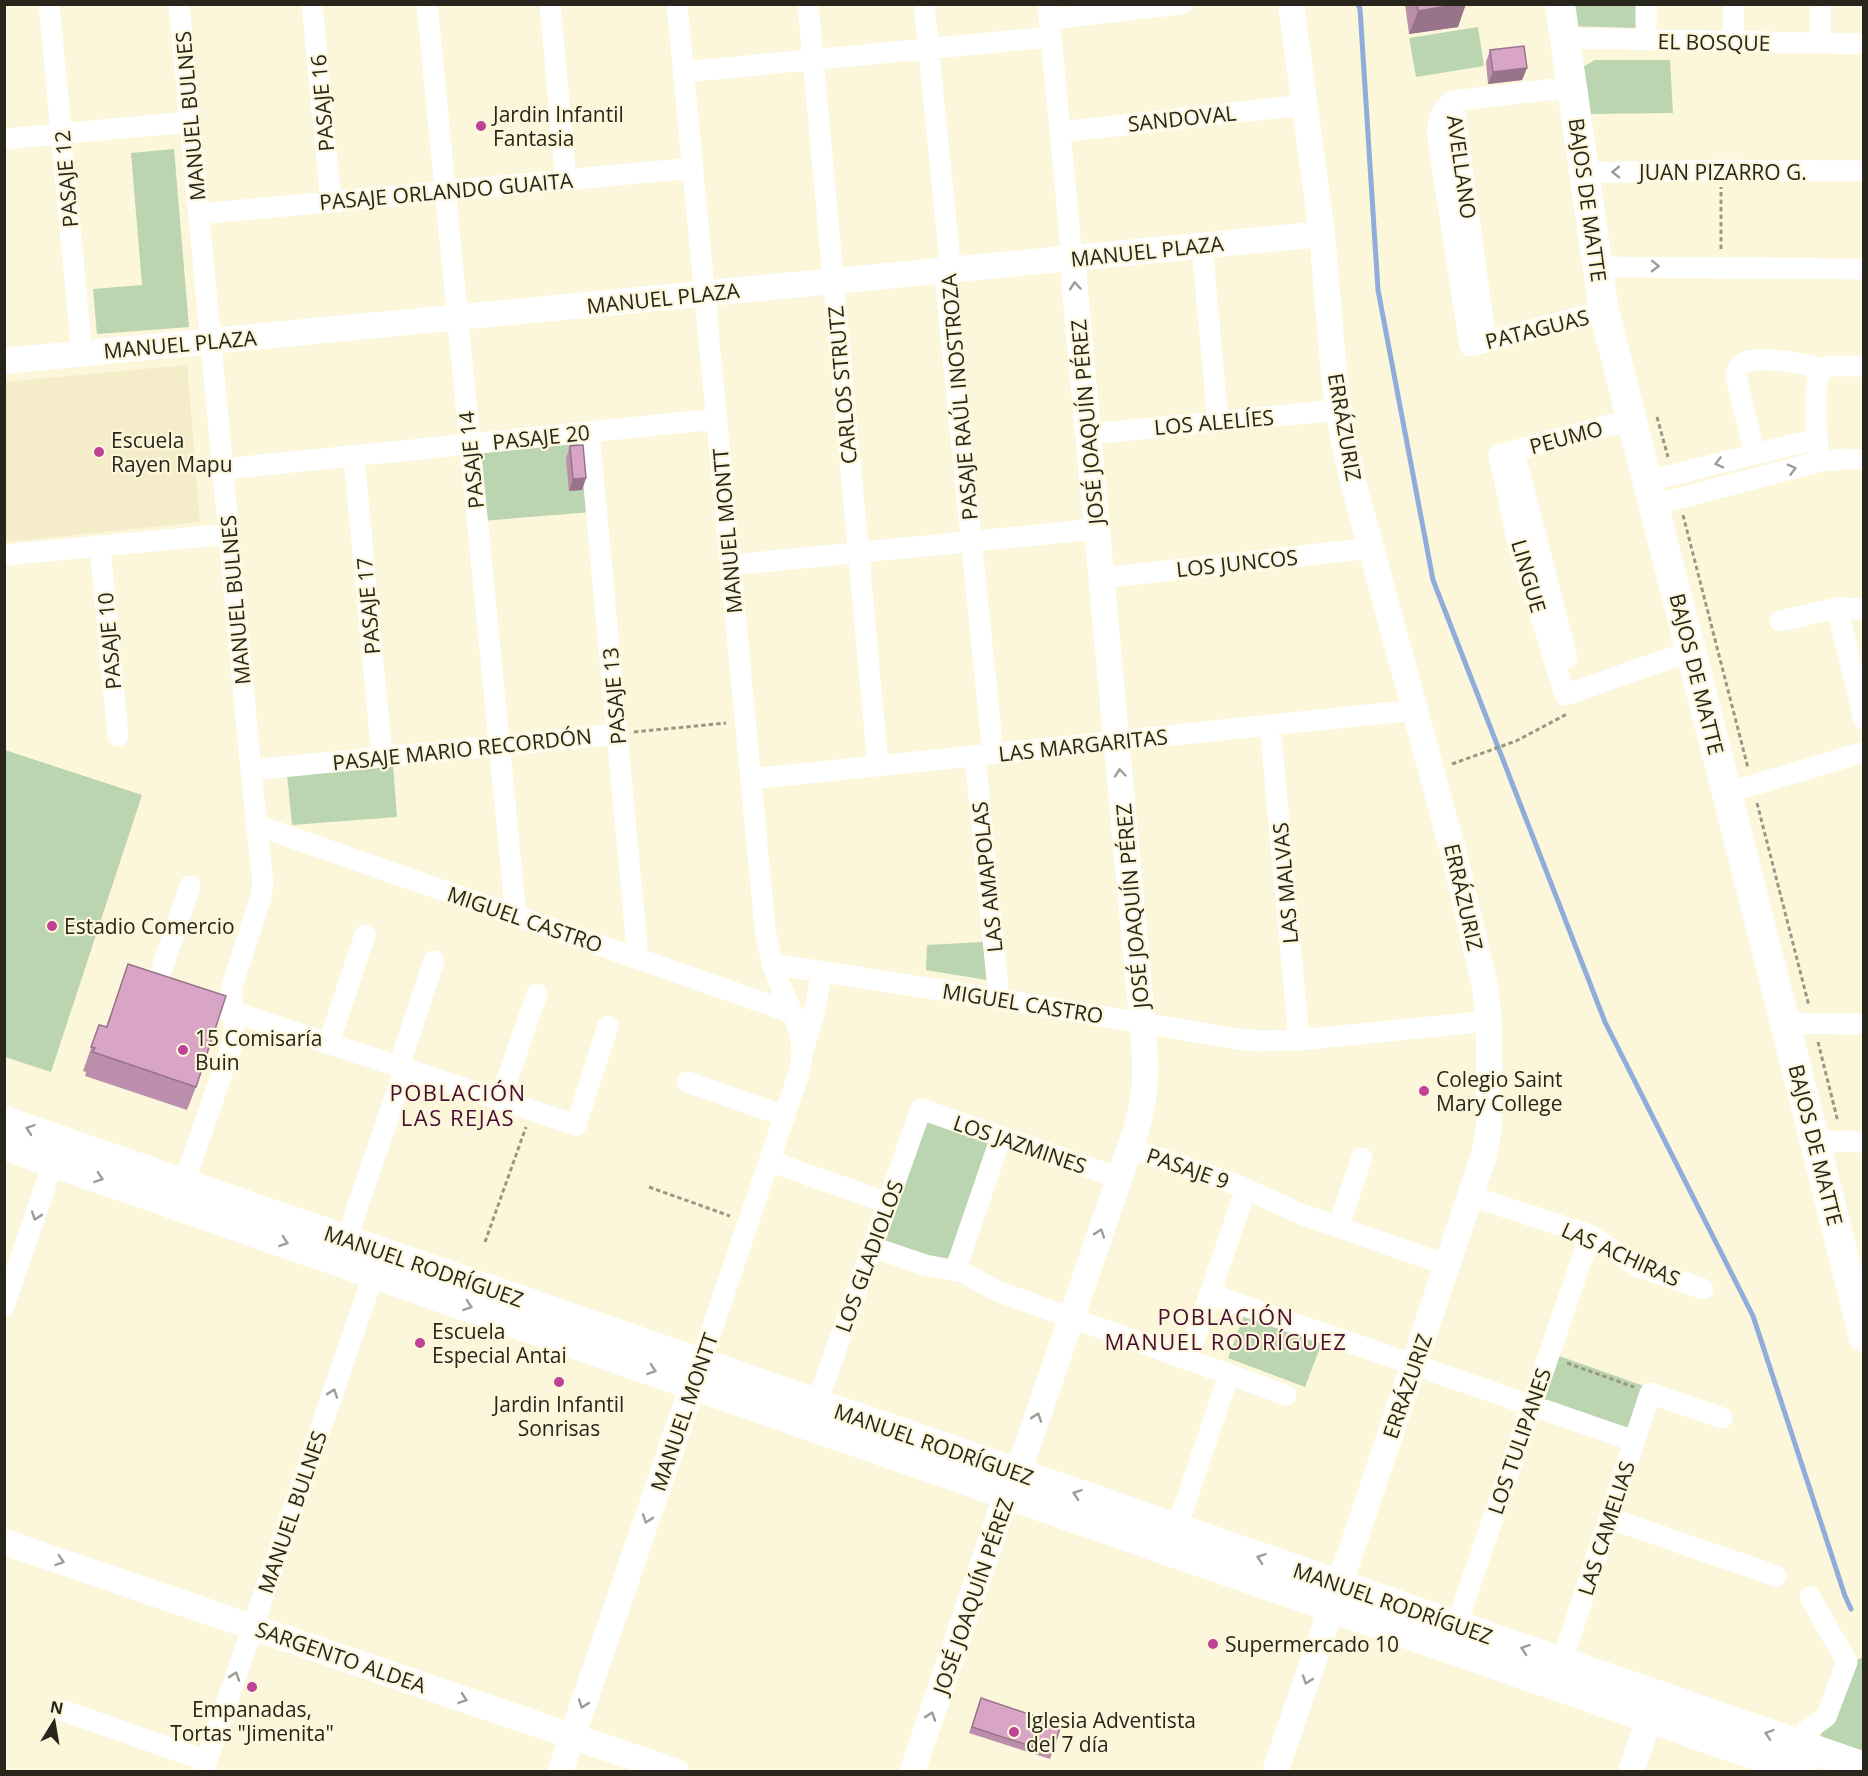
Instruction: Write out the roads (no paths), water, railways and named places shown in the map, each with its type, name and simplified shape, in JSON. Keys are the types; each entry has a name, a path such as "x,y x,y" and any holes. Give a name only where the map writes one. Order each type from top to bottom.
{"main road":[{"name":"BAJOS DE MATTE","path":"1560,4 1604,311 1644,414 1663,490 1691,651 1740,789 1800,1023 1840,1141 1863,1337"},
{"name":"MANUEL RODRÍGUEZ","path":"4,1121 58,1151 1453,1637 1802,1758 1863,1767"},
{"name":"MANUEL RODRÍGUEZ","path":"4,1145 58,1151 184,1183 342,1250"},
{"name":"MANUEL RODRÍGUEZ","path":"697,1374 817,1403 1012,1483 1177,1528 1336,1596"},
{"name":"MANUEL RODRÍGUEZ","path":"1453,1637 1562,1662 1653,1706"}],"street":[{"name":"PASAJE 12","path":"49,4 82,354"},
{"name":"MANUEL BULNES","path":"179,4 256,825 263,872 263,890 232,986 235,1027 232,1044 184,1183"},
{"name":"PASAJE 16","path":"312,4 331,202"},
{"name":"PASAJE 14","path":"426,4 516,916"},
{"path":"549,4 566,180"},
{"name":"MANUEL MONTT","path":"677,4 765,928 772,964 800,1031 803,1051"},
{"name":"CARLOS STRUTZ","path":"808,4 878,766"},
{"name":"PASAJE RAÚL INOSTROZA","path":"924,4 949,251 946,290 972,541 984,755"},
{"path":"684,72 928,48 1050,20 1182,4"},
{"name":"ERRÁZURIZ","path":"1275,1772 1471,1196 1484,1155 1489,1128 1489,1021 1482,976 1456,862 1355,489 1339,410 1322,234 1291,4"},
{"path":"1646,4 1646,40"},
{"path":"1733,42 1734,4"},
{"path":"1820,4 1820,44"},
{"name":"JOSÉ JOAQUÍN PÉREZ","path":"912,1772 1130,1148 1142,1110 1145,1089 1146,1065 1050,20"},
{"name":"EL BOSQUE","path":"1564,38 1863,44"},
{"name":"AVELLANO","path":"1478,344 1438,140 1439,116 1453,101 1572,87"},
{"name":"SANDOVAL","path":"1060,132 1304,105"},
{"path":"4,139 190,122"},
{"name":"PASAJE ORLANDO GUAITA","path":"199,214 693,168"},
{"name":"JUAN PIZARRO G.","path":"1583,173 1721,170 1863,171"},
{"name":"MANUEL PLAZA","path":"4,361 1322,234"},
{"path":"1202,246 1218,422"},
{"path":"1597,267 1863,269"},
{"name":"PATAGUAS","path":"1478,344 1604,311"},
{"path":"1755,454 1736,377 1737,368 1744,362 1753,360 1803,363 1821,370 1833,366 1863,366"},
{"path":"1821,370 1817,382 1816,439 1821,461"},
{"name":"LOS ALELÍES","path":"1089,434 1339,410"},
{"name":"PEUMO","path":"1507,453 1644,414"},
{"name":"PASAJE 20","path":"223,469 717,419"},
{"name":"PASAJE 13","path":"589,432 639,959"},
{"path":"1663,490 1755,454 1816,439"},
{"name":"LINGUE","path":"1507,453 1519,547 1570,693 1691,651"},
{"name":"PASAJE 17","path":"354,456 382,757"},
{"path":"1663,490 1821,461 1863,460"},
{"path":"730,565 1097,529"},
{"path":"4,555 229,534"},
{"name":"PASAJE 10","path":"100,546 118,736"},
{"name":"LOS JUNCOS","path":"1102,578 1371,548"},
{"path":"1836,608 1863,719"},
{"path":"1780,621 1836,608 1863,609"},
{"name":"LAS MARGARITAS","path":"751,779 1415,710"},
{"name":"LAS MALVAS","path":"1270,725 1299,1040"},
{"name":"PASAJE MARIO RECORDÓN","path":"251,770 617,734"},
{"path":"1740,789 1863,752"},
{"name":"LAS AMAPOLAS","path":"984,755 999,999"},
{"name":"MIGUEL CASTRO","path":"256,825 793,1013"},
{"path":"190,886 156,986 576,1125 608,1026"},
{"path":"329,1043 365,935"},
{"path":"342,1250 434,962"},
{"name":"MIGUEL CASTRO","path":"772,964 1238,1039 1299,1040 1489,1021"},
{"name":"MANUEL MONTT","path":"560,1772 785,1116 800,1070 822,972"},
{"path":"500,1100 537,994"},
{"path":"1800,1023 1863,1024"},
{"path":"687,1082 785,1116"},
{"name":"LOS JAZMINES","path":"921,1109 1119,1178"},
{"name":"LOS GLADIOLOS","path":"817,1403 921,1109"},
{"path":"955,1271 1001,1137"},
{"name":"PASAJE 9","path":"1130,1148 1246,1189 1302,1214 1447,1265"},
{"path":"4,1306 58,1151"},
{"path":"1338,1227 1362,1158"},
{"path":"770,1161 888,1203"},
{"path":"1187,1360 1246,1189"},
{"name":"LAS ACHIRAS","path":"1471,1196 1590,1235 1637,1266 1703,1289"},
{"name":"LOS TULIPANES","path":"1453,1637 1590,1235"},
{"path":"872,1247 925,1265 969,1276 997,1291 1286,1395"},
{"name":"MANUEL BULNES","path":"205,1766 377,1262"},
{"path":"1210,1294 1634,1441"},
{"path":"1177,1528 1229,1374"},
{"name":"LAS CAMELIAS","path":"1562,1662 1650,1393 1722,1418"},
{"path":"1609,1518 1776,1576"},
{"name":"SARGENTO ALDEA","path":"4,1542 677,1772"},
{"path":"1802,1758 1806,1731 1826,1717 1847,1662 1810,1597"},
{"path":"1631,1772 1653,1706"},
{"path":"61,1710 205,1766"}],"waterway":[{"path":"1358,4 1378,290 1433,580 1605,1022 1753,1316 1851,1609"}],"place":[{"name":"Jardin Infantil Fantasia","path":"481,126"},
{"name":"Escuela Rayen Mapu","path":"99,452"},
{"name":"Estadio Comercio","path":"52,926"},
{"name":"15 Comisaría Buin","path":"183,1050"},
{"name":"Colegio Saint Mary College","path":"1424,1091"},
{"name":"Escuela Especial Antai","path":"420,1343"},
{"name":"Jardin Infantil Sonrisas","path":"559,1382"},
{"name":"Supermercado 10","path":"1213,1644"},
{"name":"Empanadas, Tortas \"Jimenita\"","path":"252,1687"},
{"name":"Iglesia Adventista del 7 día","path":"1014,1732"}],"district":[{"name":"POBLACIÓN LAS REJAS","path":"458,1104"},
{"name":"POBLACIÓN MANUEL RODRÍGUEZ","path":"1226,1328"}]}
